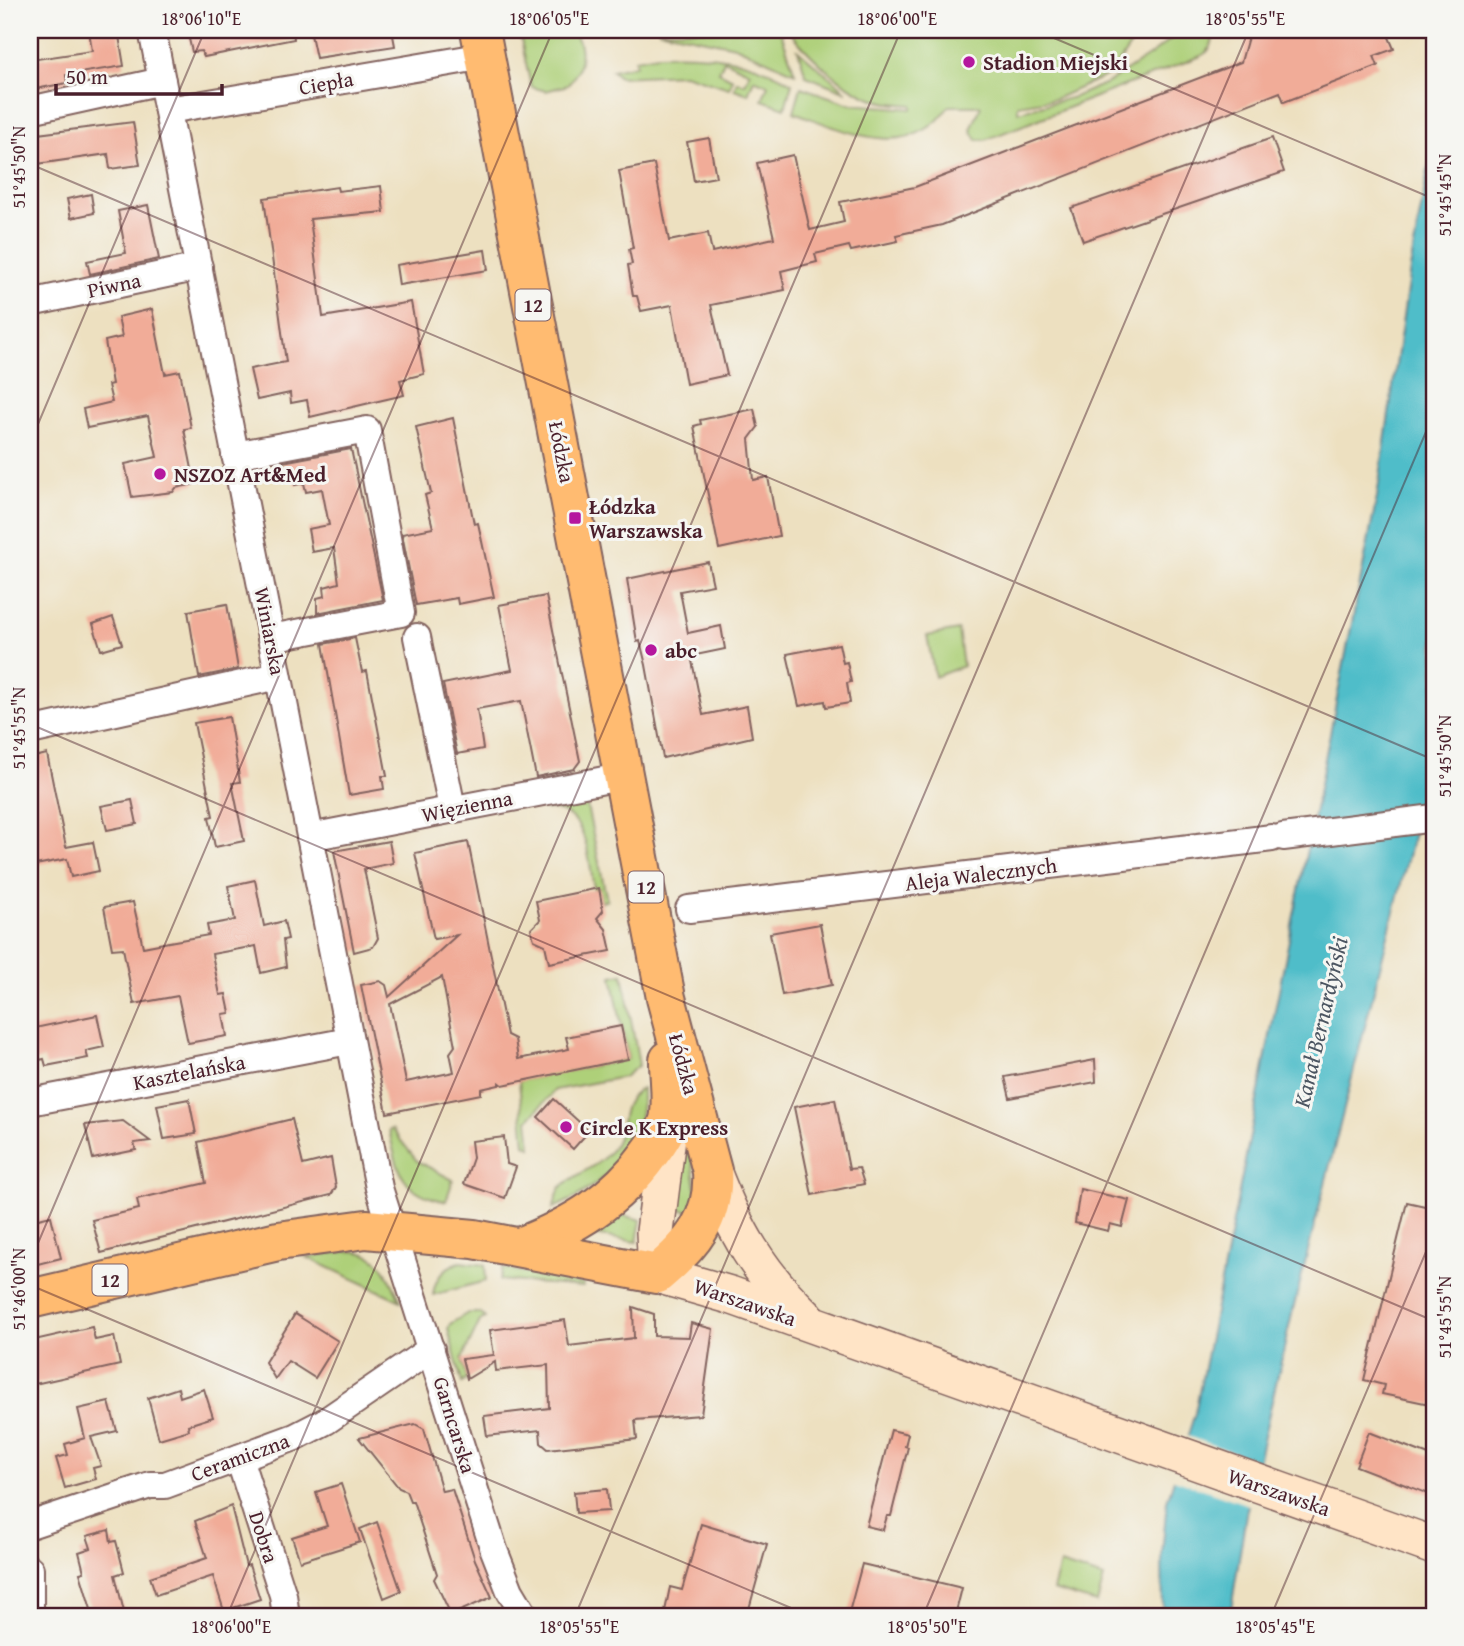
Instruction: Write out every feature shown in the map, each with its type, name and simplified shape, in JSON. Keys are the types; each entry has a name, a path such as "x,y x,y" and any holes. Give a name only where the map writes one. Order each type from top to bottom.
{"main road":[{"name":"Łódzka","path":"482,43 666,998 712,1171"},
{"name":"Łódzka","path":"666,998 669,1121"},
{"path":"520,1247 570,1226 612,1197 639,1169 669,1121"},
{"name":"12","path":"657,1274 676,1258 701,1229 711,1202 712,1171"},
{"name":"Warszawska","path":"30,1299 308,1235 341,1230 392,1230 520,1247 657,1274"}],"street":[{"name":"Winiarska","path":"152,30 349,1041 379,1188 392,1230"},
{"name":"Ciepła","path":"168,110 482,43"},
{"path":"30,110 162,81"},
{"name":"Piwna","path":"30,303 199,267"},
{"path":"236,455 367,430 401,613 271,638"},
{"path":"417,637 452,808"},
{"path":"30,731 278,676"},
{"name":"Więzienna","path":"310,837 625,776"},
{"name":"Aleja Walecznych","path":"689,909 1434,818"},
{"name":"Kasztelańska","path":"30,1102 349,1041"},
{"path":"657,1274 655,1232 669,1121"},
{"path":"712,1171 748,1251 765,1275 813,1325"},
{"name":"Garncarska","path":"392,1230 494,1550 510,1591 525,1616"},
{"name":"Warszawska","path":"657,1274 730,1295 1099,1429 1434,1546"},
{"name":"Ceramiczna","path":"30,1525 150,1485 165,1485 295,1437 327,1421 431,1349"},
{"name":"Dobra","path":"239,1458 283,1595 286,1616"},
{"path":"30,1569 30,1616"}],"green space":[{"path":"519,30 572,30 581,51 579,65 568,85 546,91 531,87"},
{"path":"658,30 780,30 795,73 735,46"},
{"name":"Stadion Miejski","path":"788,30 1141,30 1111,74 1055,99 1018,105 1018,112 1074,97 1109,82 1152,54 1182,30 1213,30 1213,34 1209,48 1201,56 985,140 977,140 971,130 981,106 949,106 934,124 916,134 897,138 855,134 794,112 801,87 850,104 912,109 912,105 879,101 850,87 816,60"},
{"path":"798,50 847,92 806,76"},
{"path":"658,55 728,58 760,67 792,83 785,108 762,100 768,85 754,79 748,94 734,89 737,81 745,84 750,72 724,60 719,72 733,79 729,88 684,74 619,77 612,70 636,65 635,59"},
{"path":"958,630 963,666 935,677 927,636"},
{"path":"1434,736 1434,811 1419,813"},
{"path":"581,802 587,806 607,900 601,902 599,888 594,889 587,849 578,825 570,816 559,811 544,810"},
{"path":"623,974 639,1065 624,1077 555,1090 528,1120 531,1147 525,1144 519,1081 628,1059 612,976"},
{"path":"642,1088 641,1109 636,1128 617,1162 604,1177 588,1189 553,1208 560,1188 603,1159 615,1144 625,1107"},
{"path":"392,1129 417,1161 453,1180 446,1201 419,1193 410,1186 399,1168 389,1130"},
{"path":"689,1135 699,1214 675,1208"},
{"path":"611,1212 641,1220 637,1242 581,1233"},
{"path":"361,1252 377,1261 388,1274 401,1301 306,1257"},
{"path":"460,1262 485,1265 486,1281 433,1295 441,1274"},
{"path":"503,1268 584,1284 583,1287 500,1280"},
{"path":"468,1313 480,1313 485,1318 480,1321 462,1359 467,1379 462,1383 448,1329 450,1324"},
{"path":"1060,1564 1104,1578 1097,1603 1053,1590"}],"water":[{"name":"Kanał Bernardyński","path":"1434,137 1434,736 1419,813 1292,1314 1246,1514 1230,1616 1163,1616 1162,1554 1167,1501 1195,1413 1377,497 1410,269"}],"pier":[{"path":"1184,1435 1262,1462 1251,1506 1171,1478"}],"building":[{"path":"89,30 118,30 124,66 66,75 67,83 30,90 30,60 92,51"},
{"path":"187,30 293,30 294,39 204,57 201,51 192,52"},
{"path":"310,30 392,30 395,46 316,58"},
{"path":"1255,30 1386,30 1394,49 1374,56 1378,66 1284,102 1280,92 942,225 896,235 898,241 851,251 849,246 815,254 817,262 781,271 785,290 711,305 727,375 686,384 672,305 641,311 637,296 633,296 628,265 632,264 629,249 633,248 619,171 654,164 669,241 708,233 712,252 774,238 757,163 793,155 810,230 844,222 840,202 915,187 1241,62 1248,37 1257,34"},
{"path":"133,122 140,165 110,169 108,154 30,165 30,135"},
{"path":"709,138 716,177 694,181 687,142"},
{"path":"1272,138 1284,172 1083,241 1071,208"},
{"path":"381,186 384,212 310,219 323,317 411,302 424,374 400,380 404,395 310,417 307,400 291,403 290,393 257,400 250,369 286,362 264,198 337,187 338,191"},
{"path":"91,194 94,213 71,218 67,199"},
{"path":"148,205 159,259 90,274 87,261 126,253 118,211"},
{"path":"485,250 488,270 399,285 396,265"},
{"path":"152,309 165,374 180,371 191,428 184,429 195,484 176,488 173,492 132,497 125,464 157,457 148,416 87,428 83,409 112,402 105,341 122,337 118,317"},
{"path":"754,409 758,427 749,439 753,480 768,477 779,536 719,549 694,426 701,424 700,420"},
{"path":"453,418 474,524 478,523 494,597 458,604 457,598 416,605 402,534 433,528 425,495 431,493 416,427"},
{"path":"351,449 383,600 317,613 317,598 325,596 324,587 339,583 334,548 312,552 308,529 329,525 322,489 306,492 304,483 295,485 293,476 286,478 283,462"},
{"path":"708,562 713,585 680,591 688,633 721,626 725,649 691,656 703,715 747,706 752,737 663,758 646,665 640,641 637,642 627,579"},
{"path":"546,596 580,761 574,769 536,777 521,701 477,709 483,749 457,754 443,684 512,670 499,605"},
{"path":"227,604 238,669 199,677 188,611"},
{"path":"113,617 122,644 101,650 93,624"},
{"path":"355,638 362,672 367,671 387,776 382,776 384,789 349,795 323,644"},
{"path":"839,644 843,663 847,662 851,682 847,683 850,703 826,707 825,701 799,706 787,654"},
{"path":"229,717 240,782 232,783 244,841 215,847 209,817 213,816 194,723"},
{"path":"47,754 66,847 93,842 99,871 71,877 67,859 30,866 30,758"},
{"path":"132,800 137,824 107,830 101,806"},
{"path":"389,841 393,863 364,869 378,938 373,947 354,952 334,851"},
{"path":"468,842 507,1035 515,1039 518,1059 569,1049 566,1037 621,1026 628,1059 503,1085 499,1082 499,1085 481,1089 481,1094 387,1113 361,985 380,981 386,985 389,997 457,935 434,939 415,853","holes":["442,977 455,1046 450,1053 454,1072 406,1082 390,1004"]},
{"path":"255,880 264,926 284,921 288,939 283,940 286,967 261,973 256,946 212,954 220,995 226,994 230,1013 223,1014 227,1036 188,1043 178,996 134,1004 123,948 112,949 104,907 133,902 143,947 209,935 207,925 235,920 228,886"},
{"path":"599,888 603,911 597,918 606,929 611,951 549,963 545,945 534,940 531,929 540,920 536,901"},
{"path":"820,924 832,985 782,995 770,933"},
{"path":"97,1015 104,1047 86,1051 88,1058 46,1066 44,1059 30,1062 30,1029"},
{"path":"1095,1060 1096,1082 1010,1098 1005,1077"},
{"path":"189,1099 196,1134 164,1139 157,1105"},
{"name":"Circle K Express","path":"554,1099 589,1131 573,1149 538,1117"},
{"path":"835,1099 849,1169 859,1168 864,1184 812,1195 794,1107"},
{"path":"292,1119 303,1165 331,1158 336,1187 331,1195 101,1253 92,1220 139,1209 137,1199 206,1183 198,1142"},
{"path":"123,1121 150,1141 134,1143 136,1150 93,1159 85,1125"},
{"path":"504,1137 507,1164 516,1167 505,1198 464,1184 473,1158 471,1141"},
{"path":"1080,1189 1129,1200 1122,1227 1110,1224 1108,1231 1075,1223"},
{"path":"1407,1202 1434,1208 1434,1405 1382,1394 1384,1385 1364,1380"},
{"path":"51,1216 61,1258 30,1266 30,1221"},
{"path":"633,1307 654,1314 654,1336 689,1337 691,1323 713,1329 701,1415 635,1420 637,1439 548,1449 541,1443 540,1430 487,1436 484,1416 549,1408 548,1365 496,1371 495,1362 467,1379 462,1359 494,1355 490,1330 565,1320 569,1346 634,1338"},
{"path":"295,1314 338,1341 315,1378 288,1361 275,1379 265,1362"},
{"path":"92,1327 95,1340 114,1336 120,1365 30,1385 30,1341"},
{"path":"178,1388 180,1397 204,1389 213,1417 188,1425 189,1430 159,1439 148,1398"},
{"path":"109,1402 117,1431 91,1437 101,1466 93,1468 96,1479 65,1488 56,1458 68,1455 65,1444 85,1438 78,1409"},
{"path":"415,1424 424,1429 442,1491 452,1489 475,1560 492,1597 451,1615 434,1579 437,1574 413,1501 410,1501 406,1491 399,1488 359,1438"},
{"path":"891,1430 908,1434 905,1446 908,1447 891,1516 887,1516 883,1530 866,1526"},
{"path":"1369,1432 1434,1457 1434,1496 1356,1466"},
{"path":"341,1484 360,1542 300,1561 292,1537 327,1526 316,1492"},
{"path":"607,1489 609,1511 576,1513 574,1492"},
{"path":"231,1506 246,1566 249,1565 260,1599 224,1611 213,1576 156,1595 150,1577 207,1558 195,1521"},
{"path":"377,1522 401,1591 384,1598 360,1529"},
{"path":"701,1524 767,1544 747,1616 664,1616 670,1587 682,1590"},
{"path":"109,1530 111,1542 116,1541 124,1572 115,1575 125,1616 93,1616 80,1573 84,1572 79,1552 91,1548 87,1536"},
{"path":"862,1564 962,1588 955,1616 848,1616"}],"place":[{"name":"Stadion Miejski","path":"969,62"},
{"name":"NSZOZ Art&Med","path":"160,474"},
{"name":"Łódzka Warszawska","path":"575,518"},
{"name":"abc","path":"651,650"},
{"name":"Circle K Express","path":"566,1127"}]}
